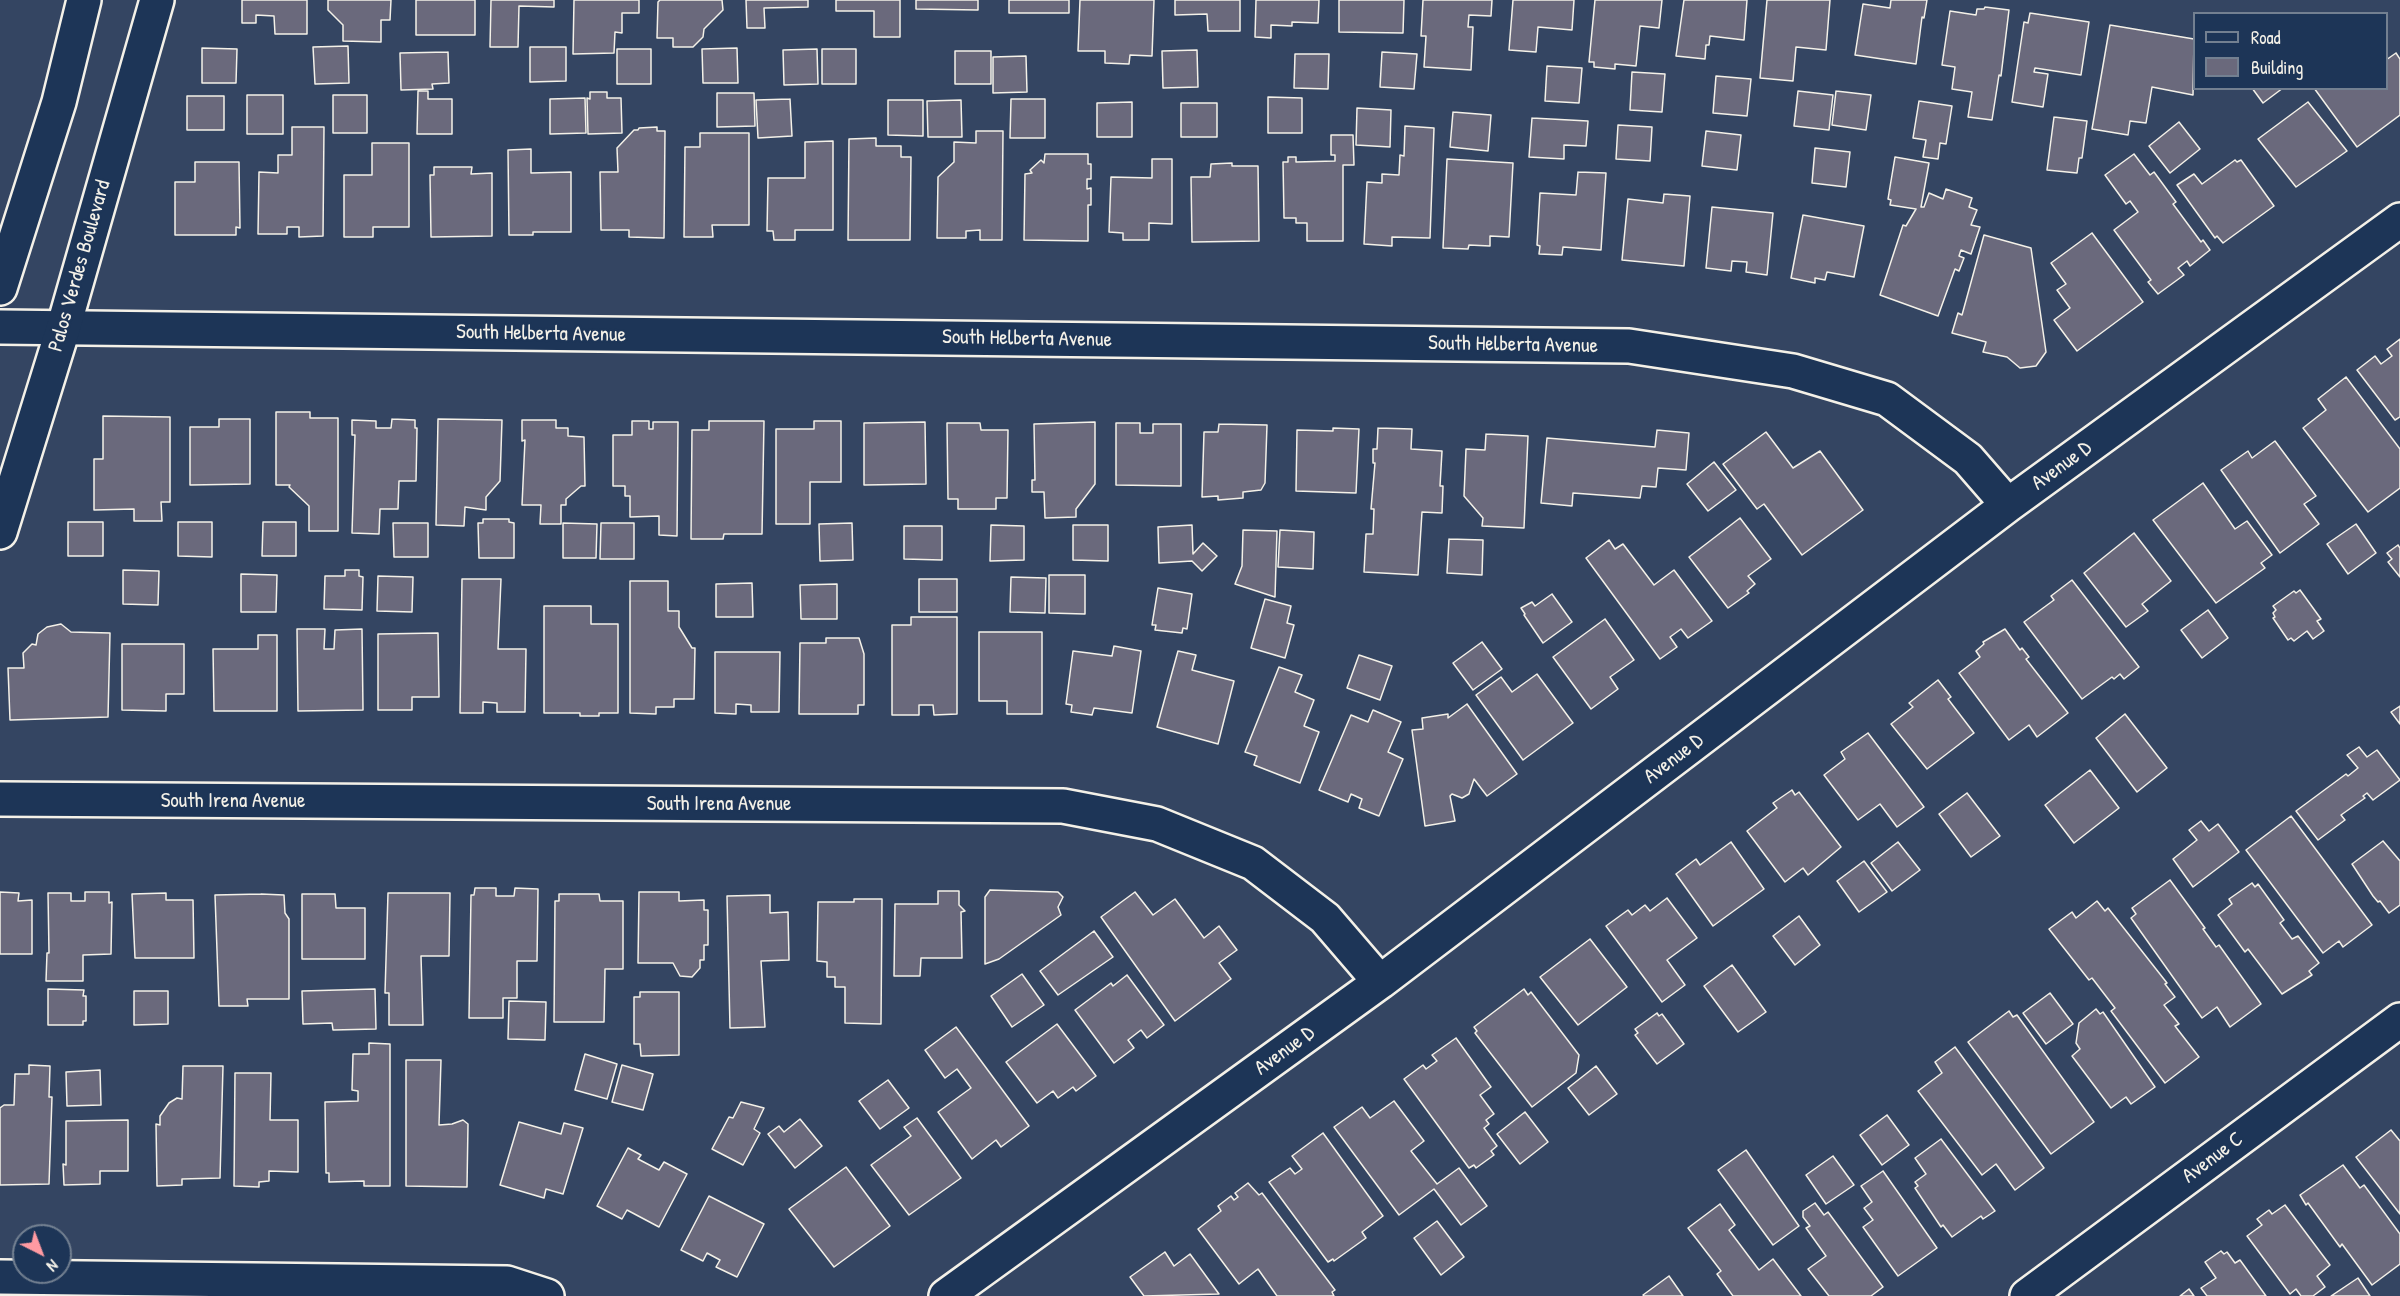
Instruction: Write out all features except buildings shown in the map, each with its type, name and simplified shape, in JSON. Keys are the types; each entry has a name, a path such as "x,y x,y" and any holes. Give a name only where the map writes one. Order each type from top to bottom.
{"street":[{"path":"0,288 55,113 84,0"},
{"name":"Palos Verdes Boulevard","path":"0,532 63,329 157,0"},
{"name":"Avenue D","path":"946,1296 1380,982 2008,505 2400,220"},
{"name":"South Helberta Avenue","path":"0,327 1629,346 1793,370 1887,399 1968,459 2008,505"},
{"name":"South Irena Avenue","path":"0,799 1062,806 1157,824 1253,863 1325,918 1380,982"},
{"name":"Avenue C","path":"2027,1296 2400,1020"},
{"path":"0,1277 507,1283 547,1296"}]}
